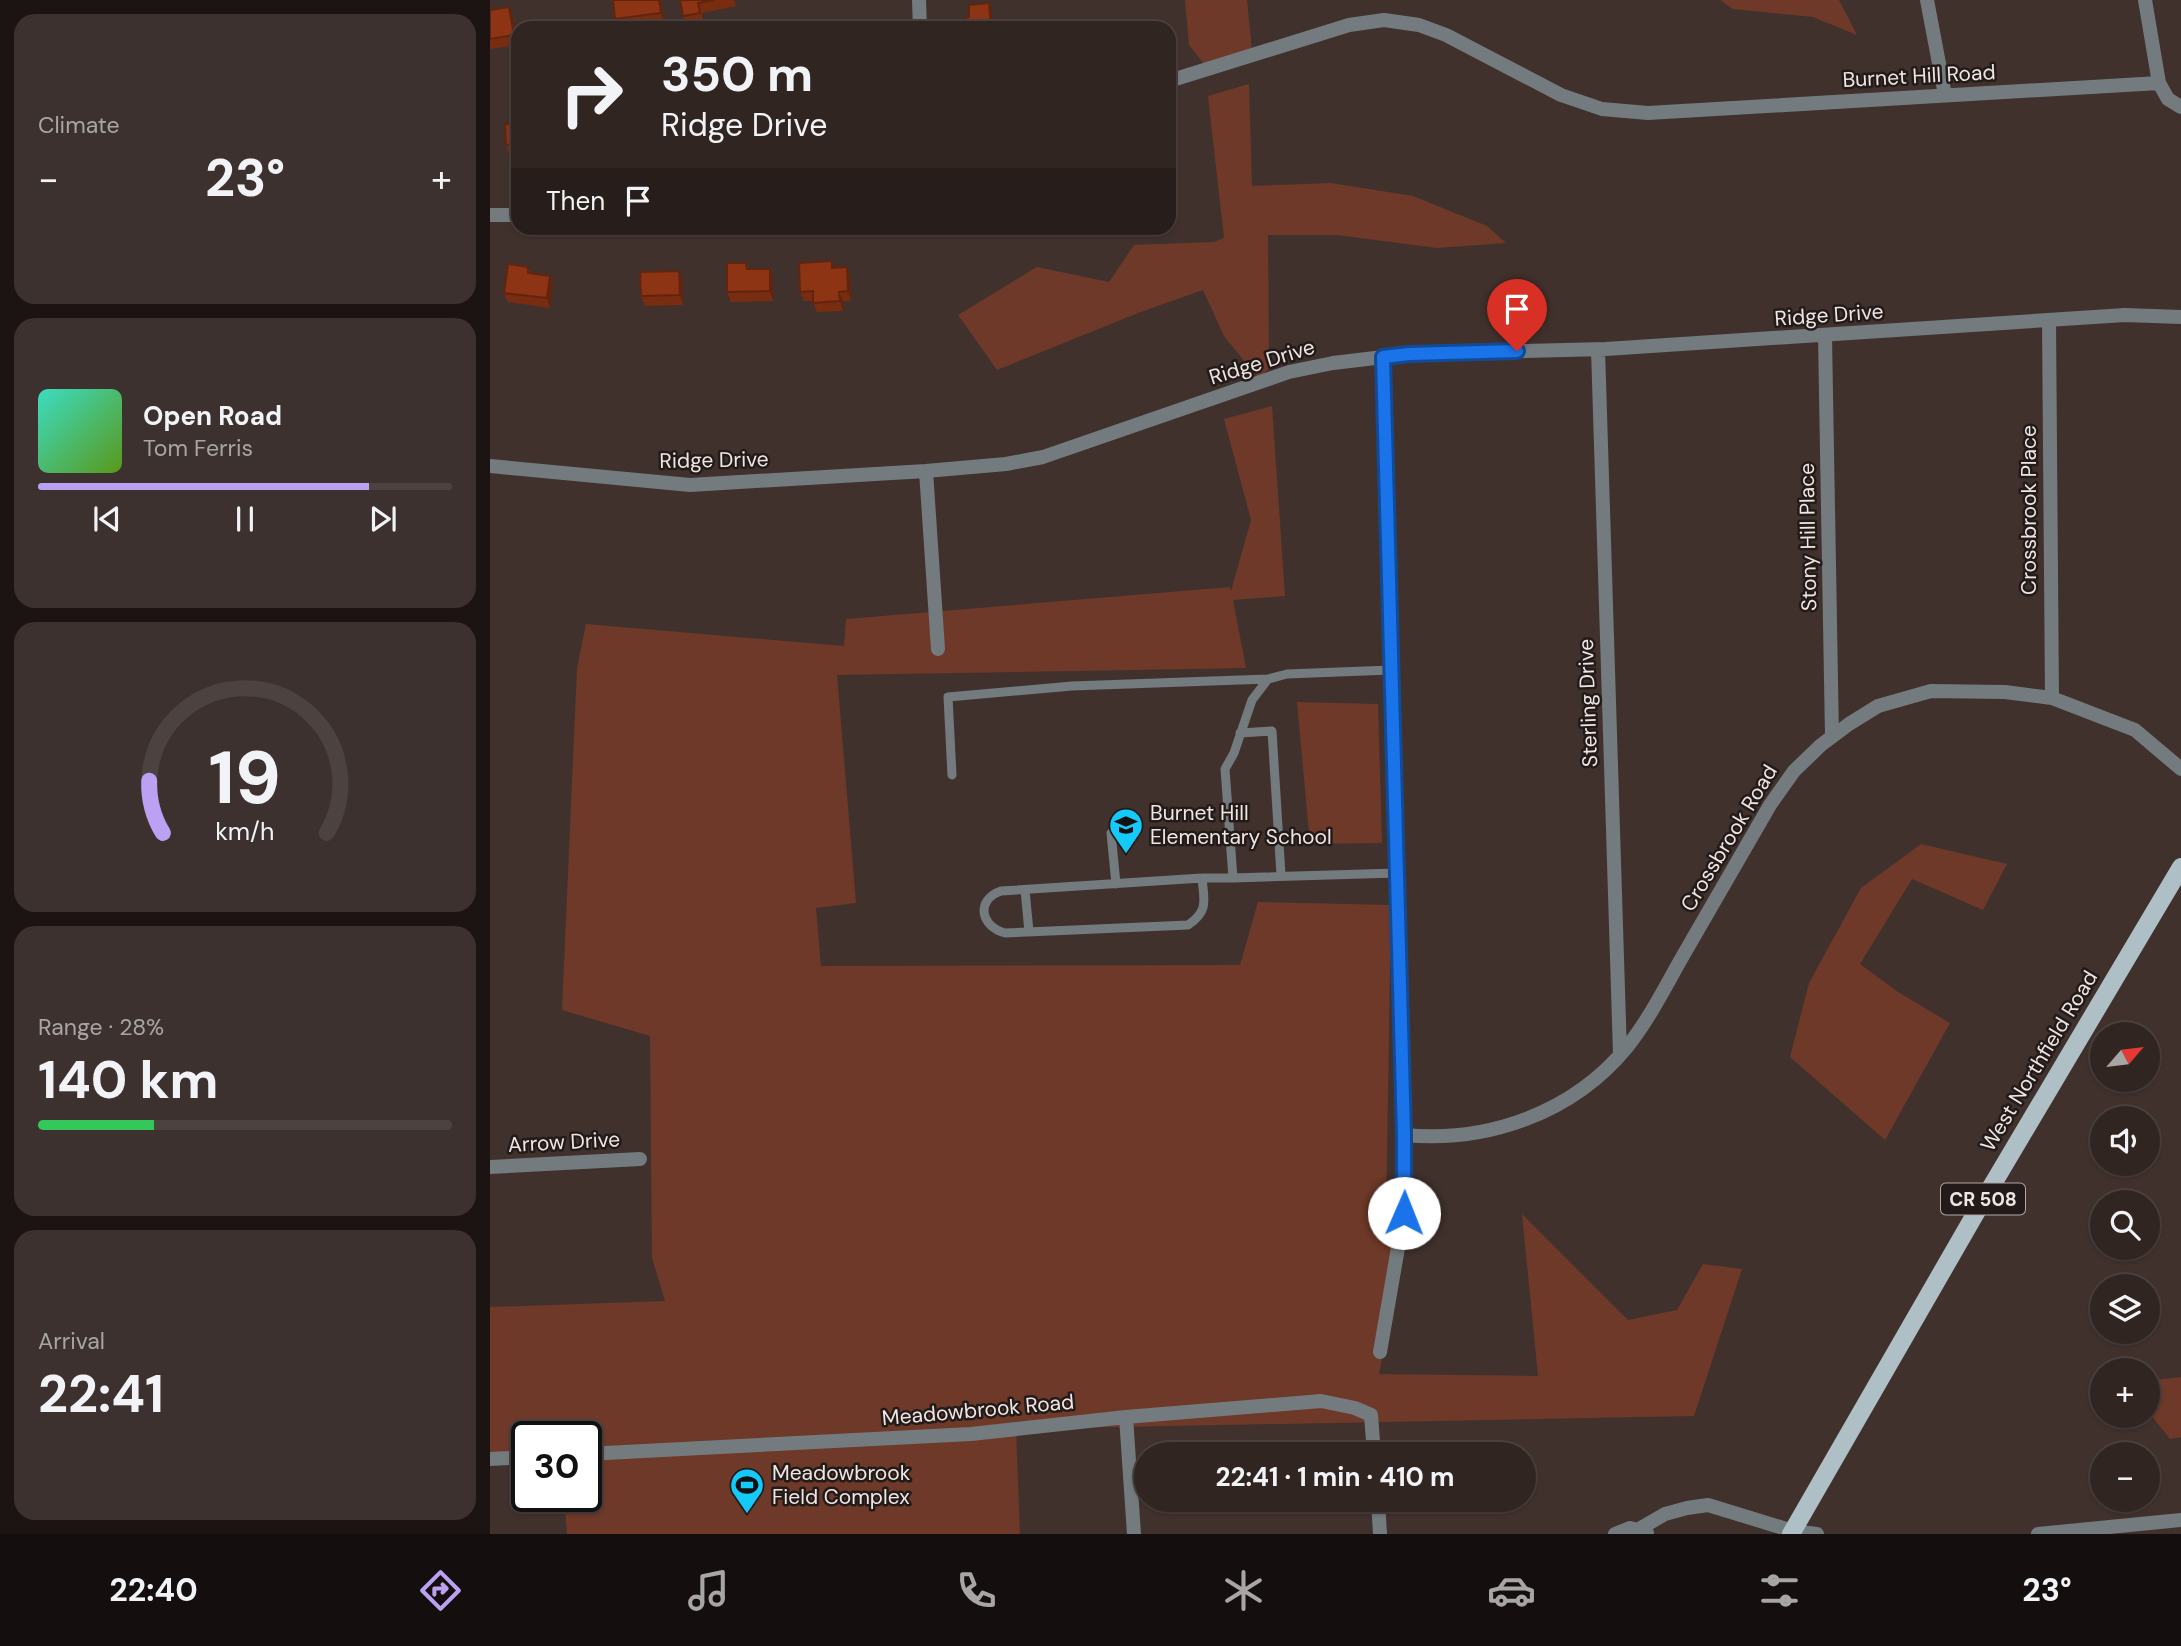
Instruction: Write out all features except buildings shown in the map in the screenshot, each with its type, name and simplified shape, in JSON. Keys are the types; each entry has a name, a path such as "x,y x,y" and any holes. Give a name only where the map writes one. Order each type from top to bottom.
{"main road":[{"name":"West Northfield Road","path":"1792,1532 1981,1204 2181,867"}],"street":[{"path":"919,0 920,21"},
{"path":"1927,0 1945,95"},
{"path":"2145,0 2159,83 2168,99 2181,107"},
{"name":"Burnet Hill Road","path":"1176,79 1349,25 1384,20 1419,25 1446,35 1561,95 1602,109 1648,113 2159,83"},
{"path":"490,215 511,215"},
{"name":"Ridge Drive","path":"490,466 690,485 1006,464 1043,457 1289,372 1333,363 1409,354 1598,349 2125,315 2181,317"},
{"name":"Crossbrook Place","path":"2049,321 2052,698"},
{"name":"Stony Hill Place","path":"1825,336 1832,737"},
{"name":"Sterling Drive","path":"1598,349 1620,1054"},
{"path":"1380,1352 1404,1213 1383,357"},
{"path":"926,471 938,649"},
{"name":"Crossbrook Road","path":"1404,1135 1470,1134 1520,1122 1567,1099 1588,1084 1620,1054 1642,1027 1770,805 1794,771 1832,737 1878,706 1931,691 2005,692 2052,698 2135,730 2181,769"},
{"name":"Arrow Drive","path":"490,1167 640,1159"},
{"name":"Meadowbrook Road","path":"602,1453 971,1434 1321,1401 1355,1408 1371,1415 1373,1442"},
{"path":"1126,1418 1134,1534"},
{"path":"490,1459 511,1458"},
{"path":"1615,1534 1630,1528 1644,1532 1665,1514 1708,1505 1792,1532 1817,1534"},
{"path":"1379,1512 1380,1534"},
{"path":"2038,1534 2181,1520"}],"lane":[{"path":"952,775 948,697 1072,686 1268,679 1287,674 1391,670"},
{"path":"1233,878 1224,769 1234,753 1252,700 1268,679"},
{"path":"1240,733 1272,731 1281,875"},
{"path":"1111,833 1116,884"},
{"path":"1202,878 1204,908 1197,919 1188,925 1005,933 997,931 987,923 984,909 995,893 1025,890 1202,878 1397,873"},
{"path":"1025,890 1029,932"}],"shaded area":[{"path":"1185,0 1247,0 1252,51 1204,64 1189,45"},
{"path":"1720,0 1839,0 1857,35 1813,17 1733,9"},
{"path":"1249,84 1252,186 1331,183 1413,196 1487,226 1506,243 1437,248 1337,235 1268,235 1269,369 1258,378 1224,336 1203,290 997,370 958,315 1037,267 1109,282 1134,245 1214,242 1224,238 1208,96"},
{"path":"1272,406 1285,596 1233,600 1246,668 837,675 856,903 816,908 821,966 1240,965 1258,902 1391,905 1386,1220 1410,1220 1379,1374 1538,1376 1522,1214 1628,1320 1677,1310 1703,1264 1742,1269 1694,1416 1016,1429 1020,1534 567,1534 565,1512 602,1512 602,1421 511,1421 511,1455 490,1456 490,1307 665,1301 652,1258 650,1036 562,1010 577,668 586,624 844,646 846,619 1230,587 1231,591 1251,520 1224,419"},
{"path":"1297,702 1378,704 1382,843 1310,844"},
{"path":"1921,844 2007,864 1983,910 1912,879 1860,964 1898,992 1950,1023 1885,1140 1790,1057 1809,983 1861,888"},
{"path":"2181,1377 2181,1437 2170,1439 2160,1426 2160,1379"}],"place":[{"name":"Burnet Hill Elementary School","path":"1126,855"},
{"name":"Meadowbrook Field Complex","path":"747,1515"}],"route":[{"path":"1404,1213 1383,357 1517,351"}]}
